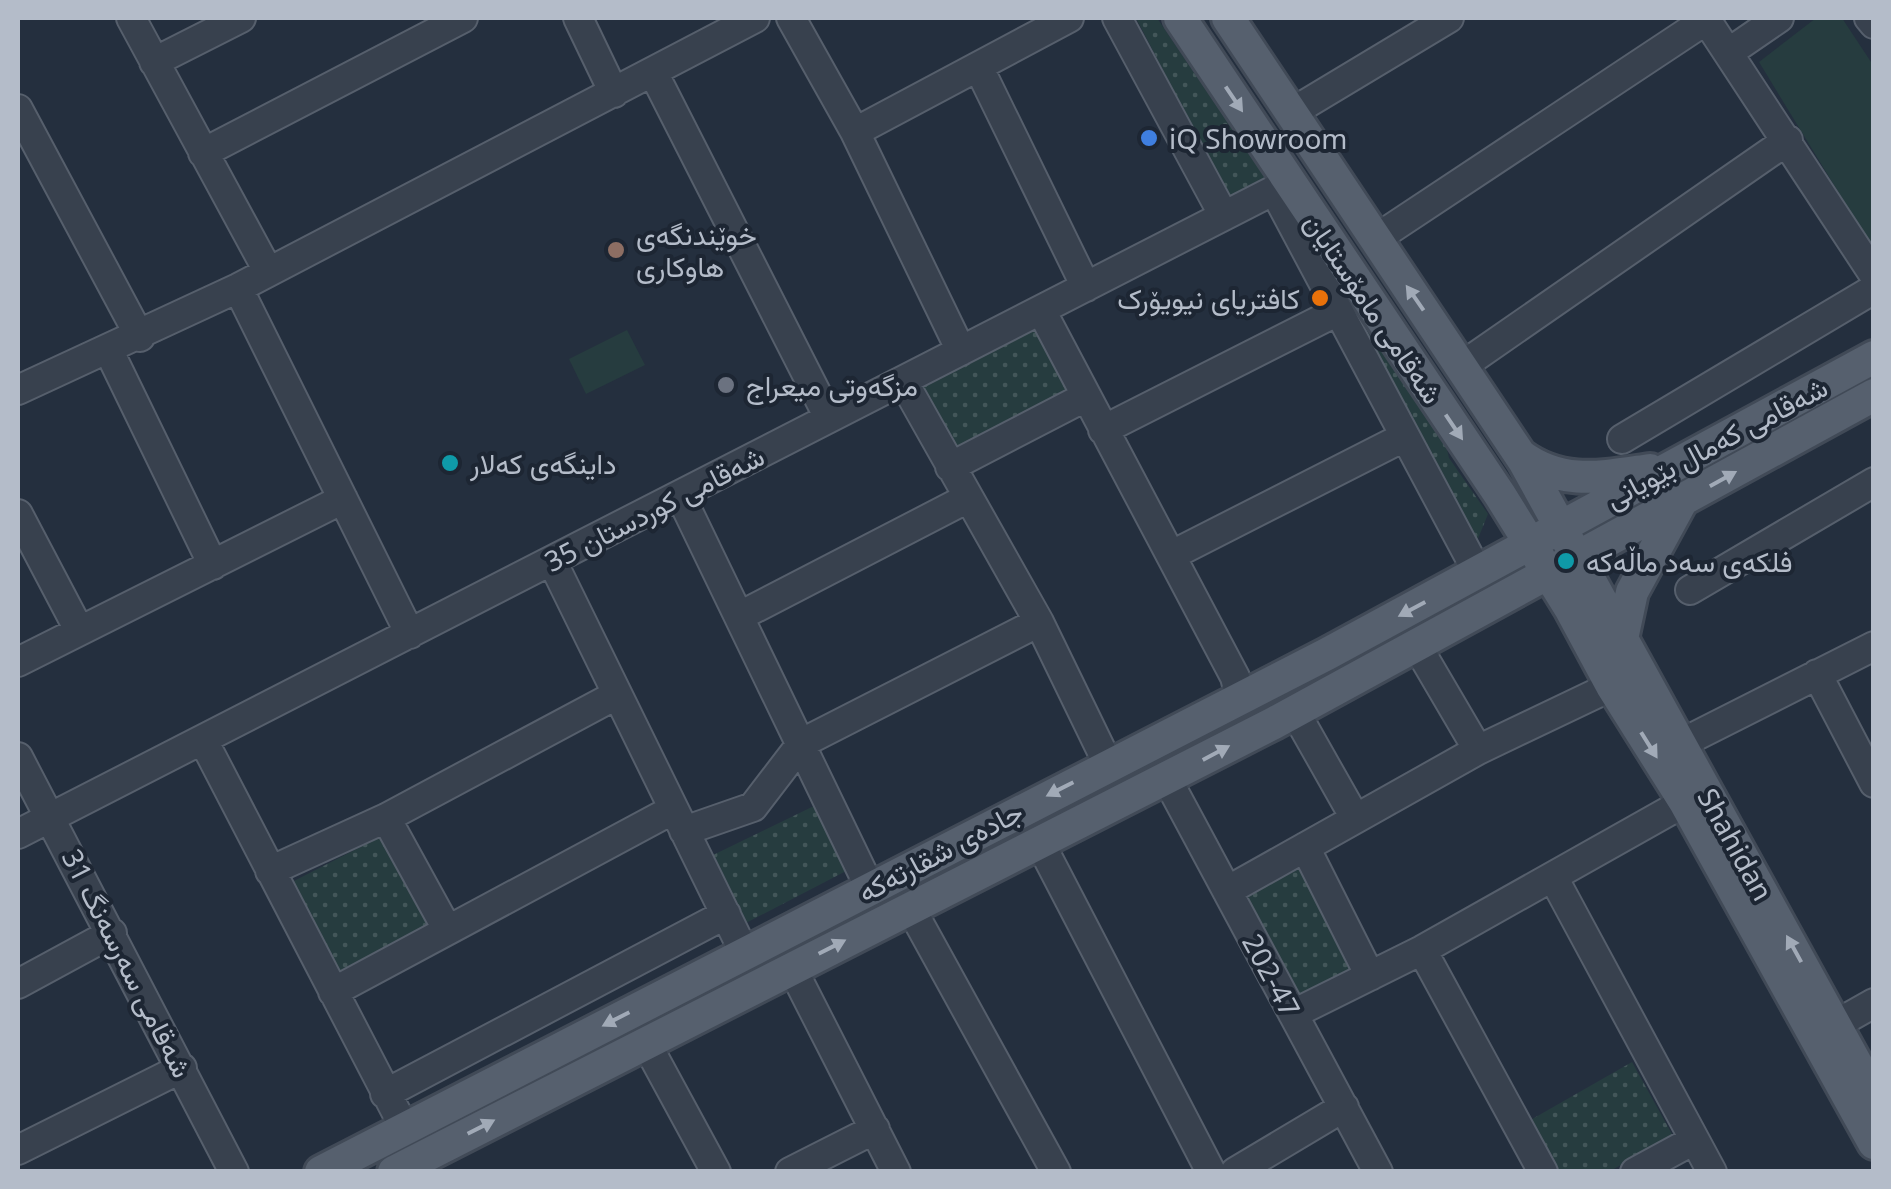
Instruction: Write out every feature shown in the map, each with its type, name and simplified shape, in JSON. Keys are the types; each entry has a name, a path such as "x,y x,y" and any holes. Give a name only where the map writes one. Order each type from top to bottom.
{"main road":[{"name":"شەقامی مامۆستایان","path":"1180,18 1282,186 1500,496 1563,575"},
{"name":"شەقامی مامۆستایان","path":"1228,18 1520,454 1559,529 1563,575"},
{"name":"شەقامی کەمال بێویانی","path":"1559,529 1874,357"},
{"name":"شەقامی کەمال بێویانی","path":"1563,575 1681,502 1874,395"},
{"path":"1520,454 1545,471 1573,478 1679,466"},
{"path":"1622,639 1632,592 1681,502"},
{"name":"جادەی شقارتەکە","path":"321,1172 1478,573 1563,575"},
{"name":"جادەی شقارتەکە","path":"394,1172 1167,779 1417,646 1516,587 1563,575"},
{"name":"Shahidan","path":"1563,575 1622,639 1835,1025 1862,1092"},
{"path":"1563,575 1612,686 1862,1092 1874,1142"},
{"path":"666,994 684,1022"}],"street":[{"path":"131,18 268,271"},
{"path":"154,62 241,18"},
{"path":"203,153 464,18"},
{"path":"578,18 614,93"},
{"path":"18,390 140,337 238,288 654,74 751,18"},
{"path":"790,18 855,132 960,351"},
{"path":"855,132 1069,18"},
{"path":"1117,18 1224,216"},
{"path":"1728,53 1779,18"},
{"path":"1374,240 1705,19 1874,275"},
{"path":"1290,113 1434,21"},
{"path":"979,68 1086,287"},
{"path":"654,74 829,418"},
{"path":"18,109 140,337"},
{"path":"1462,366 1788,140"},
{"path":"1282,186 1336,312 1478,573"},
{"name":"شەقامی کوردستان 35","path":"18,834 1282,186"},
{"path":"238,288 410,634"},
{"path":"1622,439 1874,290"},
{"path":"1041,310 1174,554 1236,677 1240,697"},
{"path":"1103,430 1336,312"},
{"path":"108,349 213,565"},
{"path":"903,380 966,499 1039,622 1108,764"},
{"path":"950,467 1086,397"},
{"path":"1174,554 1404,438"},
{"path":"1690,590 1874,482"},
{"path":"680,495 870,888"},
{"path":"18,662 344,499"},
{"path":"740,616 966,499"},
{"path":"18,514 79,630"},
{"path":"552,560 745,954"},
{"path":"333,992 447,929 678,820 753,807 802,743 1039,622"},
{"path":"1417,646 1478,750"},
{"path":"1682,743 1874,646"},
{"path":"1817,674 1874,783"},
{"path":"1227,891 1478,750 1612,686"},
{"path":"270,871 386,818 616,695"},
{"path":"1294,712 1354,818"},
{"path":"203,740 404,1127"},
{"name":"شەقامی سەرسەنگ 31","path":"18,757 234,1172"},
{"name":"202-47","path":"1167,779 1378,1172"},
{"path":"1293,1014 1422,950 1685,802"},
{"path":"386,818 447,929"},
{"path":"1040,843 1211,1172"},
{"path":"1306,847 1370,976"},
{"path":"1552,877 1712,1172"},
{"path":"910,907 1056,1172"},
{"path":"385,1094 726,914"},
{"path":"18,984 112,933"},
{"path":"1422,950 1542,1172"},
{"path":"792,968 896,1172"},
{"path":"1835,1025 1874,1002"},
{"path":"646,1043 716,1172"},
{"path":"18,1150 182,1068"},
{"path":"1234,1172 1344,1108"},
{"path":"790,1172 875,1129"},
{"path":"1635,1172 1694,1140"}],"green space":[{"path":"1136,18 1157,18 1265,177 1229,197"},
{"path":"1816,18 1842,18 1873,65 1873,249 1759,62"},
{"path":"1338,289 1442,429 1449,458 1488,514 1475,546"},
{"path":"1037,323 1083,413 966,473 920,384"},
{"path":"627,330 645,365 586,394 569,359"},
{"path":"818,804 848,870 744,924 711,856"},
{"path":"384,835 433,929 338,977 290,883"},
{"path":"1299,869 1353,969 1301,996 1247,896"},
{"path":"1632,1062 1673,1136 1610,1171 1555,1171 1527,1122"}],"place":[{"name":"iQ Showroom","path":"1149,138"},
{"name":"خوێندنگەی هاوکاری","path":"616,250"},
{"name":"کافتریای نیویۆرک","path":"1320,298"},
{"name":"مزگەوتی میعراج","path":"726,385"},
{"name":"داینگەی کەلار","path":"450,463"},
{"name":"فلکەی سەد ماڵەکە","path":"1566,561"}]}
